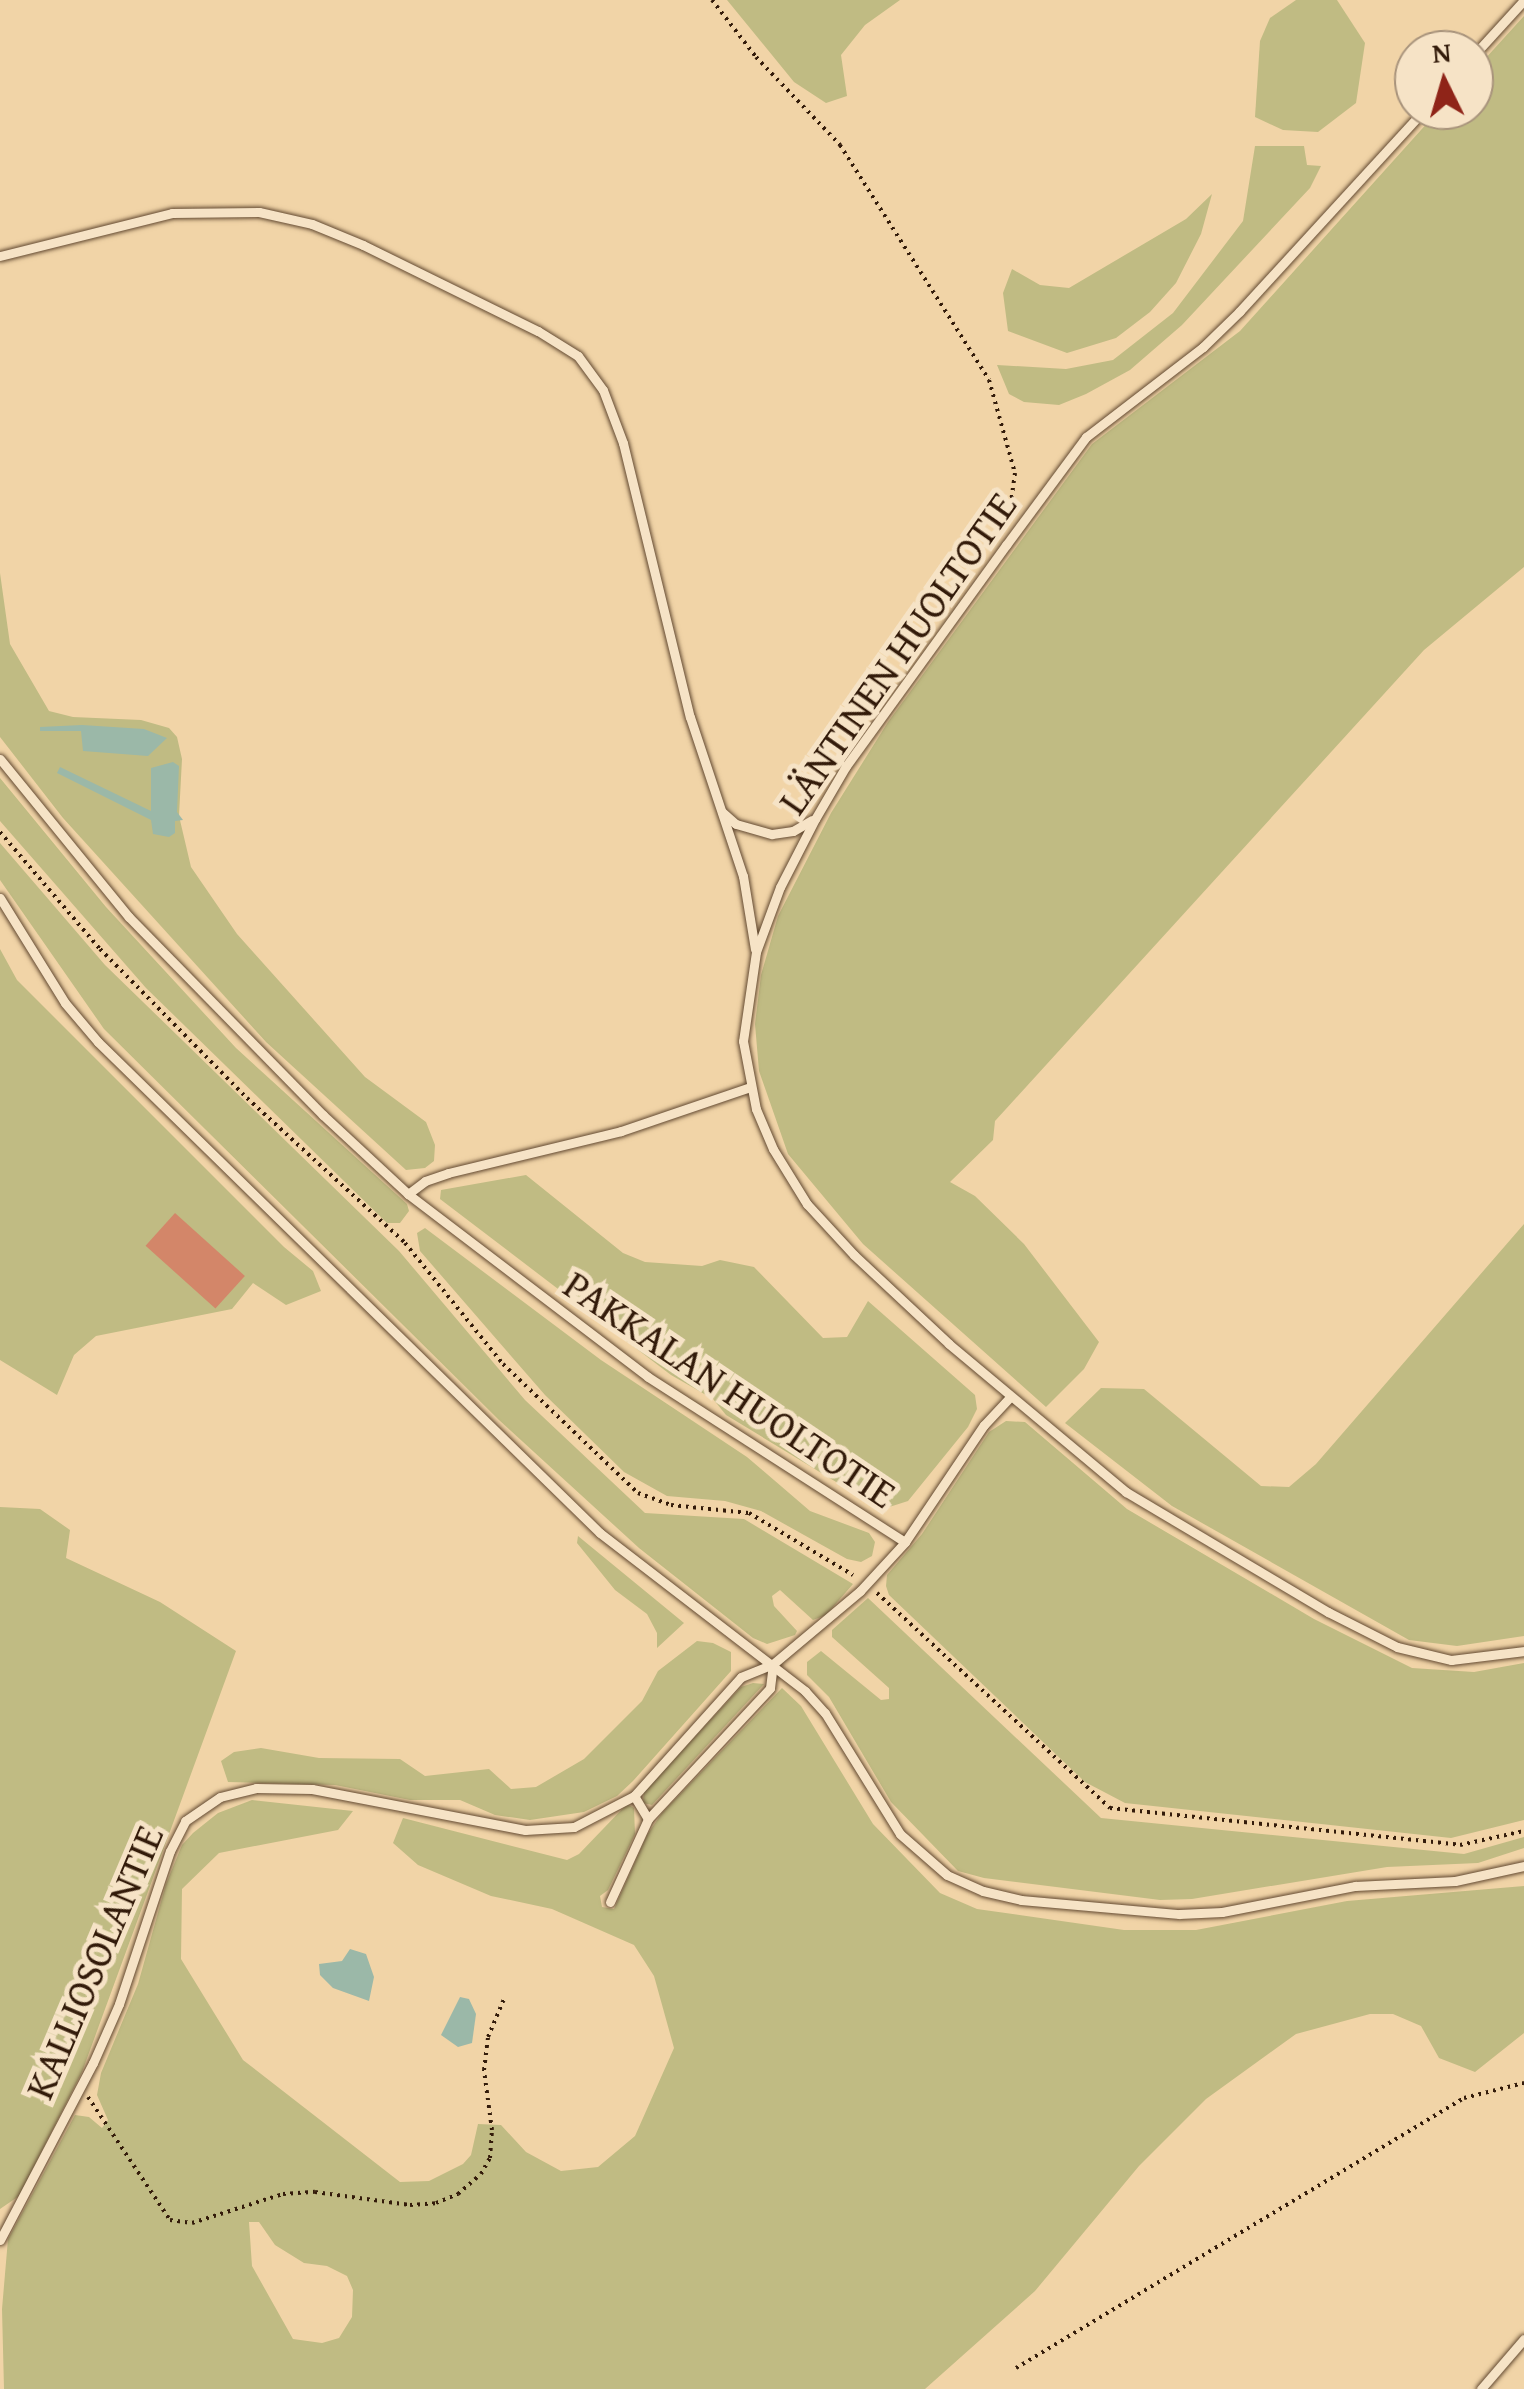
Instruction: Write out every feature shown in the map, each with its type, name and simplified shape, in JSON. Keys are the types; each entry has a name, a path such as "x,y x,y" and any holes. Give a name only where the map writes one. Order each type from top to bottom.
{"lane":[{"path":"1494,33 1524,0"},
{"name":"LÄNTINEN HUOLTOTIE","path":"1406,130 1240,312 1203,347 1086,438 1006,545 846,766 814,818 780,887 756,952 744,1041 750,1087 773,1149 807,1204 889,1290 1010,1398 1126,1492 1380,1638 1429,1658 1451,1660 1524,1651"},
{"path":"0,256 158,215 259,212 341,235 564,345 591,371 612,408 690,717 742,876 756,952"},
{"name":"PAKKALAN HUOLTOTIE","path":"0,758 129,917 323,1116 408,1194 648,1378 905,1542 867,1584 773,1664"},
{"path":"719,808 736,824 772,834 793,831 814,818"},
{"path":"0,898 65,1004 227,1172 357,1292 600,1533 773,1664 825,1713 900,1834 946,1874 984,1891 1070,1906 1194,1914 1282,1902 1355,1886 1455,1881 1524,1866"},
{"path":"408,1194 426,1181 448,1173 621,1131 750,1087"},
{"path":"905,1542 984,1425 1010,1398"},
{"path":"610,1902 648,1819 770,1688 773,1664"},
{"name":"KALLIOSOLANTIE","path":"0,2238 81,2086 118,2004 170,1850 185,1821 220,1797 256,1788 312,1789 525,1830 574,1827 634,1796 742,1677 773,1664"},
{"path":"634,1796 648,1819"},
{"path":"1482,2389 1524,2339"}],"path":[{"path":"712,0 756,57 840,145 989,380 1015,474 1006,545"},
{"path":"0,832 100,949 247,1098 405,1243 503,1364 638,1494 671,1505 748,1514 867,1584 1110,1808 1460,1845 1524,1830"},
{"path":"81,2086 170,2220 192,2223 282,2194 315,2192 410,2206 436,2202 458,2194 482,2174 490,2158 492,2130 484,2070 488,2037 504,1999"},
{"path":"1016,2368 1464,2098 1524,2083"}],"shaded area":[{"path":"727,0 900,0 865,25 841,55 847,96 826,103 794,82"},
{"path":"1296,0 1337,0 1365,43 1356,103 1318,132 1283,130 1255,117 1260,41 1270,18"},
{"path":"1524,16 1524,567 1424,650 995,1121 993,1140 950,1182 975,1196 1024,1244 1099,1342 1084,1369 1046,1407 863,1244 788,1154 759,1071 755,1024 761,975 778,916 831,813 888,722 1092,444 1240,331 1421,130 1494,130 1494,49"},
{"path":"1255,146 1304,146 1307,165 1321,166 1310,188 1182,325 1130,370 1059,405 1024,402 1009,394 997,365 1066,369 1113,360 1173,313 1243,221"},
{"path":"1212,194 1201,234 1176,283 1150,312 1116,338 1067,353 1008,331 1003,293 1012,269 1040,285 1069,288 1186,219"},
{"path":"0,573 10,644 49,711 73,717 141,720 169,728 177,737 182,759 179,816 191,867 237,934 365,1077 426,1122 435,1145 434,1161 425,1168 406,1170 266,1042 63,818 0,737"},
{"path":"40,727 144,729 167,738 148,756 83,751 81,731 40,731"},
{"path":"173,762 179,766 177,812 183,820 175,821 175,833 169,837 153,834 151,820 57,773 60,767 151,811 151,768"},
{"path":"0,778 106,907 236,1048 407,1204 409,1211 400,1223 387,1223 146,988 0,821"},
{"path":"0,843 105,965 399,1251 525,1400 645,1513 744,1519 853,1584 826,1615 813,1620 780,1590 772,1596 774,1606 797,1631 795,1635 767,1644 753,1638 639,1548 499,1420 104,1029 0,880"},
{"path":"0,949 17,980 284,1247 313,1271 321,1291 286,1305 253,1283 232,1309 96,1336 74,1355 57,1395 0,1360"},
{"path":"526,1175 623,1253 645,1262 702,1266 720,1260 754,1267 823,1338 847,1337 868,1301 975,1395 977,1409 968,1427 908,1501 883,1509 874,1505 726,1415 713,1399 671,1375 440,1199 441,1190"},
{"path":"1524,1224 1524,1636 1457,1646 1409,1640 1172,1506 1065,1423 1101,1388 1144,1389 1261,1486 1289,1487 1316,1464"},
{"path":"425,1228 601,1360 747,1457 810,1511 869,1533 875,1542 872,1556 861,1562 847,1559 761,1511 725,1501 667,1496 624,1472 545,1395 420,1251 417,1233"},
{"path":"1006,1421 1025,1422 1127,1509 1314,1619 1412,1668 1474,1672 1524,1663 1524,1820 1451,1838 1125,1803 1085,1782 889,1595 886,1586 887,1575 922,1534 989,1432"},
{"path":"0,1507 40,1509 70,1530 66,1558 160,1602 236,1651 82,2072 19,2196 0,2209"},
{"path":"578,1536 684,1623 657,1648 657,1633 647,1614 615,1590 577,1543"},
{"path":"868,1598 1101,1818 1464,1854 1524,1837 1524,1848 1478,1863 1387,1867 1192,1899 1160,1900 984,1878 958,1871 891,1802 829,1697 807,1675 807,1662 821,1651 881,1700 889,1699 889,1688 832,1637 832,1630"},
{"path":"697,1641 713,1643 731,1652 731,1671 633,1781 617,1796 584,1812 530,1820 495,1815 460,1800 410,1800 335,1785 228,1782 221,1761 234,1752 261,1748 319,1758 400,1759 425,1776 489,1769 511,1789 536,1787 584,1759 642,1701 658,1671"},
{"path":"764,1684 652,1805 643,1803 644,1792 741,1687"},
{"path":"782,1688 801,1706 873,1824 940,1893 977,1909 1124,1930 1196,1930 1347,1901 1524,1886 1524,2033 1475,2072 1439,2058 1421,2026 1393,2014 1370,2014 1296,2034 1206,2099 1139,2166 1035,2291 925,2389 4,2389 2,2309 8,2239 75,2115 89,2117 102,2128 108,2120 97,2095 101,2073 138,1984 166,1884 182,1845 193,1833 218,1813 252,1800 353,1811 338,1830 219,1853 182,1889 181,1959 243,2060 400,2182 429,2181 463,2164 471,2155 478,2124 501,2125 526,2152 561,2171 598,2167 635,2136 674,2048 654,1976 634,1945 552,1909 491,1896 418,1865 393,1843 403,1818 567,1860 579,1854 627,1804 634,1808 635,1834 608,1890 600,1896 602,1907 614,1909 647,1835 662,1813","holes":["249,2222 259,2222 275,2245 304,2263 327,2266 347,2276 353,2290 352,2317 339,2338 322,2343 293,2339 252,2266"]},
{"path":"350,1949 366,1954 374,1977 369,2001 333,1988 320,1975 319,1964 342,1961"},
{"path":"460,1997 469,1999 476,2014 472,2043 458,2047 441,2035"}],"building":[{"path":"175,1213 245,1276 215,1309 146,1246"}]}
